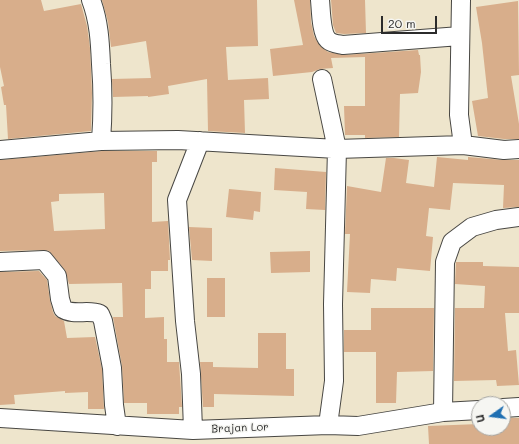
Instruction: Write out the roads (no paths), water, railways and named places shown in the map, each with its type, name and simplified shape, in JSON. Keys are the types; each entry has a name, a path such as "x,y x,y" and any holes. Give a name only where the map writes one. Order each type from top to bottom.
{"street":[{"path":"91,0 96,13 101,51 103,99 101,141"},
{"path":"320,0 323,30 328,40 333,43 343,45 460,36"},
{"path":"461,0 459,114 463,145"},
{"path":"322,79 337,149 333,304 334,381 328,424"},
{"path":"0,150 101,141 200,141 337,149 463,145 504,150 519,149"},
{"path":"193,430 178,200 200,141"},
{"path":"444,412 444,262 452,242 472,227 496,220 519,217"},
{"path":"0,262 44,260 57,276 63,309 68,312 94,312 100,314 103,320 112,368 117,426"},
{"name":"Brajan Lor","path":"0,418 193,430 328,424 358,426 444,412 471,410"}]}
